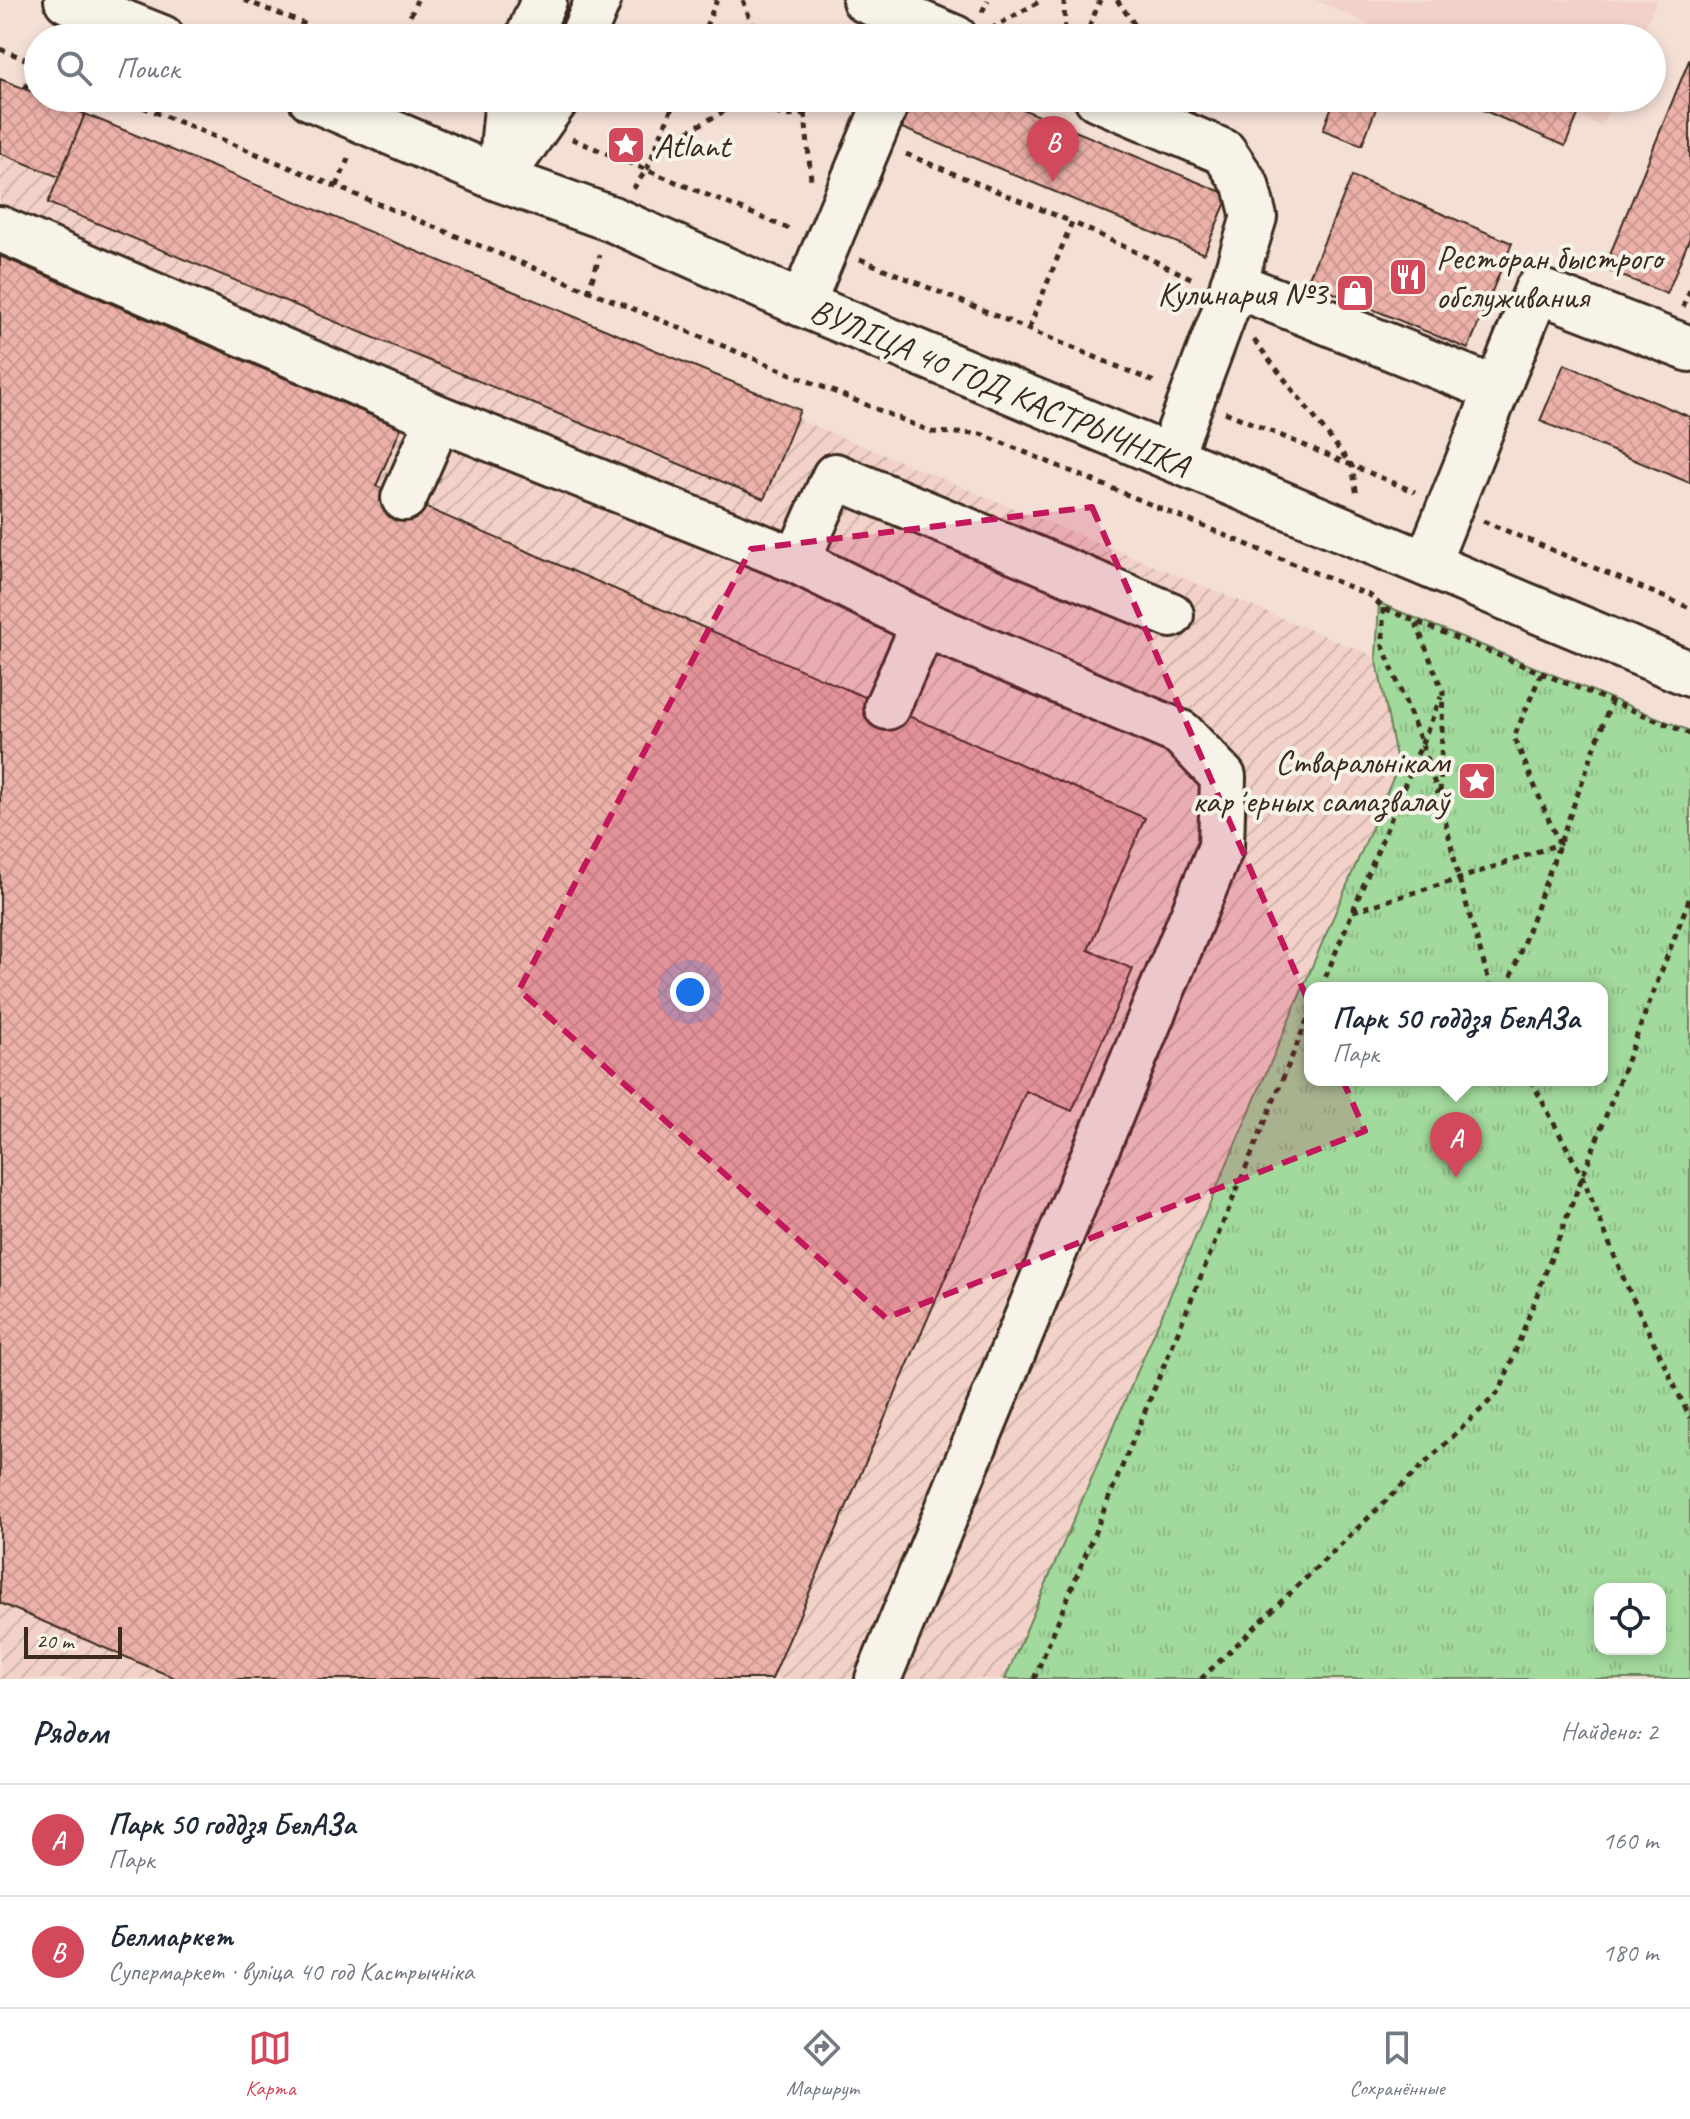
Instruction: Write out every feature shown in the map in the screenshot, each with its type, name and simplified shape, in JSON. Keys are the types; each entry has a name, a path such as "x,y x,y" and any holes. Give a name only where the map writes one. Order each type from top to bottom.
{"main road":[{"path":"67,0 127,24"},
{"path":"534,24 544,0"},
{"path":"588,24 598,0"},
{"name":"ВУЛІЦА 40 ГОД КАСТРЫЧНІКА","path":"344,112 500,179 612,219 802,304 1690,674"},
{"path":"500,179 507,112"},
{"path":"500,179 547,112"},
{"path":"802,304 882,112"},
{"path":"1130,112 1224,152 1246,185 1254,217 1230,295 1170,457"},
{"path":"0,229 439,418 797,561 924,624 1181,733 1223,777 1221,847 878,1679"},
{"path":"1427,564 1537,290 1690,349"},
{"path":"1230,295 1497,390"},
{"path":"404,498 439,418"},
{"path":"797,561 835,476 1171,615"},
{"path":"887,707 924,624"}],"path":[{"path":"244,0 305,24"},
{"path":"407,24 417,0"},
{"path":"707,24 717,0"},
{"path":"743,0 752,24"},
{"path":"917,20 1042,0"},
{"path":"1064,0 1065,24"},
{"path":"1091,24 1100,0"},
{"path":"1117,0 1134,24"},
{"path":"0,49 24,59"},
{"path":"155,112 932,432 981,434 1371,596 1383,608 1416,622 1690,734"},
{"path":"655,149 722,112"},
{"path":"772,112 792,116 806,112"},
{"path":"899,151 1072,222 1230,295 1352,466 1371,596"},
{"path":"1029,328 1072,222"},
{"path":"1383,608 1383,646 1440,798 1459,879 1489,982"},
{"path":"1416,622 1443,692 1440,798"},
{"path":"1541,674 1514,737 1559,844"},
{"path":"1323,982 1443,692"},
{"path":"1509,982 1612,700"},
{"path":"1353,911 1559,844"},
{"path":"1201,1679 1500,1391 1690,897"},
{"path":"1034,1679 1304,1027"},
{"path":"1534,1086 1582,1176 1625,1282 1690,1418"}],"highlighted area":[{"path":"1092,507 1365,1131 886,1318 519,990 751,549"}],"shaded area":[{"path":"1315,0 1657,0 1646,24 1369,24"},
{"path":"0,79 24,88 24,112 81,112 800,410 797,419 1376,657 1398,767 1005,1679 0,1679"},
{"path":"1570,112 1608,112 1601,126"}],"green space":[{"path":"1379,603 1690,731 1690,1679 1005,1679 1304,985 1304,1086 1608,1086 1608,982 1305,982 1398,767 1376,657"}],"building":[{"path":"1690,58 1690,237 1667,294 1604,269"},
{"path":"0,79 24,88 24,112 85,114 59,177 0,153"},
{"path":"908,112 1030,112 1229,195 1204,254 902,128"},
{"path":"1330,112 1375,112 1362,145 1323,130"},
{"path":"1488,112 1571,112 1578,115 1565,146"},
{"path":"85,114 800,410 764,499 48,203"},
{"path":"1352,176 1512,243 1468,349 1307,282"},
{"path":"0,256 401,428 376,486 1145,818 1088,950 1133,969 1072,1111 1026,1091 772,1679 177,1679 0,1603"},
{"path":"1564,364 1690,417 1690,483 1540,421"}],"place":[{"name":"Atlant","path":"626,145"},
{"name":"Белмаркет","path":"1053,182"},
{"name":"Ресторан быстрого обслуживания","path":"1408,277"},
{"name":"Кулинария №3","path":"1355,293"},
{"name":"Стваральнікам карʼерных самазвалаў","path":"1477,781"},
{"name":"Парк 50 годдзя БелАЗа","path":"1456,1178"}]}
